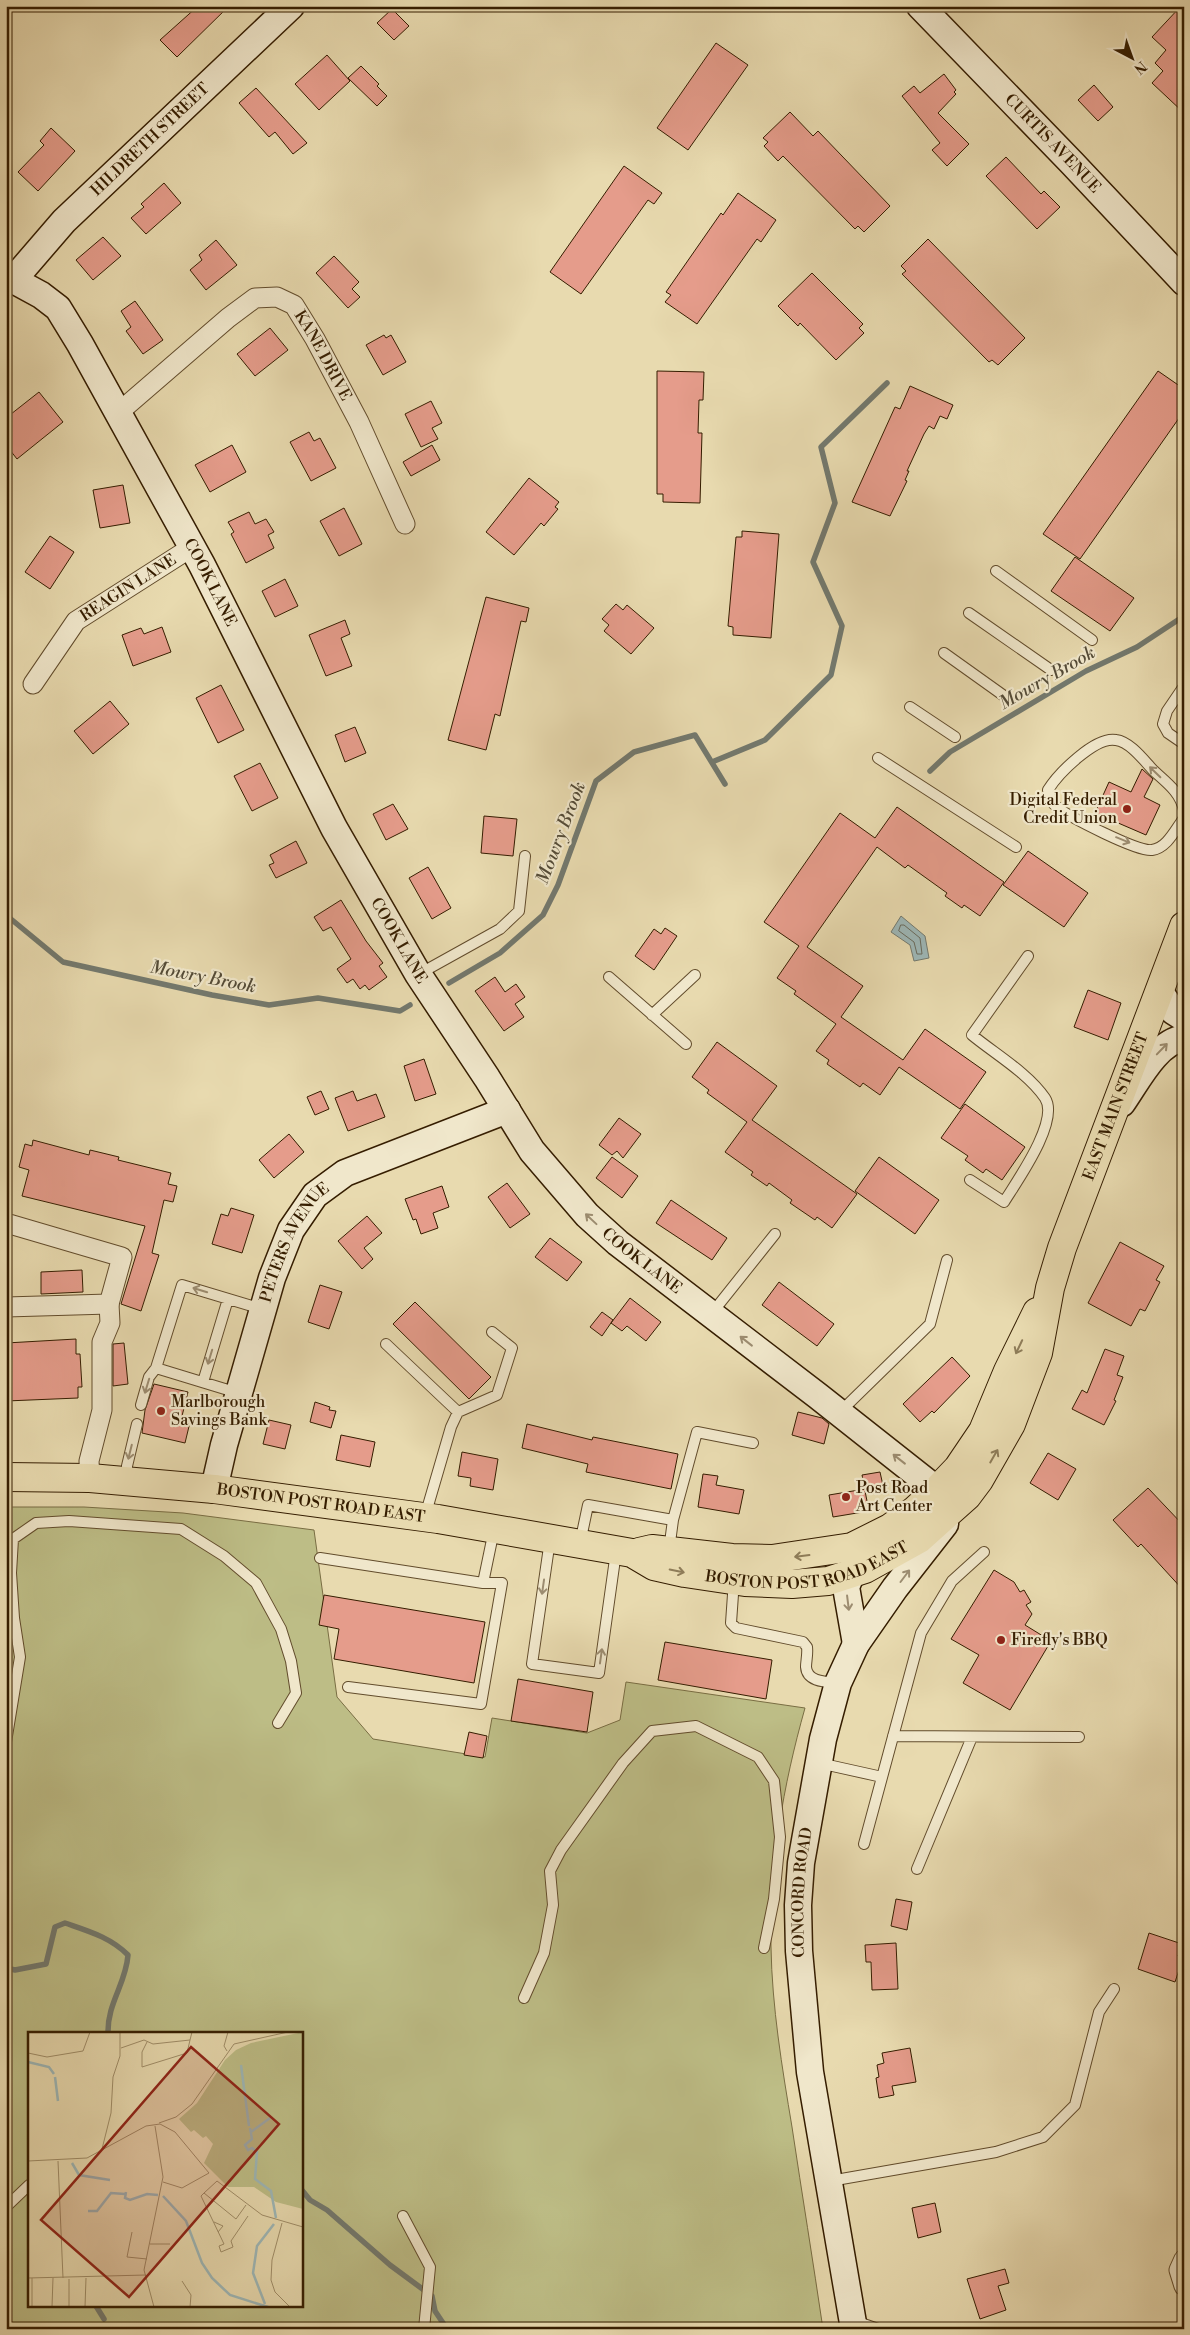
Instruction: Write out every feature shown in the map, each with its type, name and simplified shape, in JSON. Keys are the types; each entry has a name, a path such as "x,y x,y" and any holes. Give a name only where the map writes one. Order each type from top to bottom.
{"main road":[{"name":"EAST MAIN STREET","path":"937,1490 958,1468 983,1431 1016,1354 1050,1288 1113,1116 1172,993 1184,926"},
{"name":"EAST MAIN STREET","path":"967,1496 996,1454 1015,1415 1038,1354 1050,1288"},
{"name":"BOSTON POST ROAD EAST","path":"6,1477 90,1478 214,1489 424,1517 624,1552 654,1566 734,1580 792,1584 828,1581 937,1490"},
{"name":"BOSTON POST ROAD EAST","path":"624,1552 652,1549 732,1558 855,1559 919,1539 967,1496"}],"street":[{"name":"HILDRETH STREET","path":"10,277 64,220 291,6"},
{"name":"CURTIS AVENUE","path":"920,6 1184,282"},
{"name":"COOK LANE","path":"10,277 58,308 192,547 326,813 418,974 532,1151 587,1215 618,1243 839,1412 937,1490"},
{"name":"KANE DRIVE","path":"118,413 228,318 255,298 277,297 294,305 316,339 359,422 405,524"},
{"name":"REAGIN LANE","path":"33,684 76,620 192,547"},
{"path":"1172,993 1173,1011 1184,1018"},
{"path":"1113,1116 1161,1048 1170,1041 1184,1038"},
{"name":"PETERS AVENUE","path":"214,1489 238,1393 272,1278 291,1230 315,1195 345,1173 507,1110"},
{"path":"6,1223 122,1257 110,1304 110,1323 102,1342 102,1410 89,1461 90,1478"},
{"path":"6,1307 110,1304"},
{"name":"CONCORD ROAD","path":"853,2325 810,2072 799,1950 798,1905 801,1863 832,1698 838,1683 856,1644 967,1496"},
{"path":"855,1559 873,1580 878,1597 878,1613"},
{"path":"855,1559 846,1587 856,1644"},
{"path":"1184,2259 1179,2270 1184,2286"}],"lane":[{"path":"996,571 1092,640"},
{"path":"970,613 1051,670"},
{"path":"944,653 1008,698"},
{"path":"1184,686 1167,711 1163,724 1168,733 1184,744"},
{"path":"910,707 955,736"},
{"path":"1184,810 1178,794 1128,746 1116,740 1104,741 1090,747 1048,790 1050,800 1056,807 1080,821 1147,850 1162,847 1184,818"},
{"path":"878,758 1016,847"},
{"path":"418,974 500,929 519,911 525,856"},
{"path":"970,1180 1004,1202 1048,1124 1046,1100 1027,1080 972,1036 1028,956"},
{"path":"652,1015 695,975"},
{"path":"609,977 686,1044"},
{"path":"711,1314 775,1234"},
{"path":"839,1412 930,1324 947,1260"},
{"path":"141,1405 149,1377 156,1368 182,1285 263,1310"},
{"path":"202,1382 228,1299"},
{"path":"424,1517 451,1427 458,1412 497,1396 512,1348 492,1332"},
{"path":"386,1344 458,1412"},
{"path":"156,1368 238,1393"},
{"path":"127,1481 127,1466 137,1424"},
{"path":"669,1550 673,1520 697,1432 753,1443"},
{"path":"580,1544 588,1505 673,1520"},
{"path":"6,1742 20,1657 14,1618 11,1573 13,1539 36,1523 69,1521 181,1529 224,1556 256,1583 281,1629 291,1660 296,1693 278,1723"},
{"path":"483,1583 494,1529"},
{"path":"550,1539 532,1664 599,1673 624,1552"},
{"path":"864,1844 921,1633 952,1581 984,1552"},
{"path":"320,1558 483,1583 502,1583 481,1704 348,1687"},
{"path":"734,1580 730,1616 731,1623 736,1628 803,1642 807,1647 806,1667 808,1674 814,1679 838,1683"},
{"path":"6,1677 15,1687"},
{"path":"524,1998 546,1944 553,1906 550,1871 561,1850 623,1763 652,1731 696,1726 758,1757 774,1781 780,1837 774,1898 764,1948"},
{"path":"893,1736 1080,1737"},
{"path":"917,1869 972,1737"},
{"path":"819,1763 882,1778"},
{"path":"829,2181 996,2152 1043,2137 1076,2105 1099,2012 1114,1989"},
{"path":"6,2206 28,2186"},
{"path":"403,2216 430,2266 424,2329"},
{"path":"853,2325 878,2329"}],"green space":[{"path":"6,1507 84,1507 183,1513 314,1530 337,1697 373,1739 485,1757 492,1718 587,1733 620,1720 626,1682 805,1708 790,1767 779,1826 772,1886 771,1947 778,2037 823,2329 6,2329"}],"water":[{"path":"901,916 925,936 929,958 914,961 910,945 891,932"}],"building":[{"path":"198,6 229,6 177,57 160,40"},
{"path":"1181,6 1184,6 1184,113 1152,83 1163,71 1155,63 1166,50 1152,37"},
{"path":"392,9 409,26 394,40 377,23"},
{"path":"716,43 748,65 688,150 657,128"},
{"path":"327,55 350,81 319,110 295,84"},
{"path":"361,66 379,84 377,86 387,96 377,106 348,78"},
{"path":"944,74 956,90 954,92 956,94 938,113 969,144 947,166 932,150 940,143 902,96 914,86 920,93"},
{"path":"1094,85 1113,107 1098,121 1078,100"},
{"path":"256,88 307,143 293,154 275,132 269,137 239,103"},
{"path":"790,112 813,136 818,131 890,206 864,232 858,226 855,229 783,156 778,161 764,146 768,142 763,138"},
{"path":"51,128 75,151 38,191 18,172 44,145 40,141"},
{"path":"1006,157 1041,194 1044,191 1060,207 1037,229 986,176"},
{"path":"624,166 662,193 654,204 648,200 581,294 550,272"},
{"path":"164,183 181,203 146,234 131,218 144,207 141,204"},
{"path":"738,193 776,220 761,242 757,239 697,324 665,302 671,295 666,292 721,213 723,215"},
{"path":"103,237 121,256 93,280 76,260"},
{"path":"928,239 1025,338 998,365 992,360 989,362 902,274 906,271 901,266"},
{"path":"216,240 237,265 206,290 190,270 202,260 199,255"},
{"path":"334,256 359,282 352,289 360,297 348,308 316,273"},
{"path":"812,273 863,324 859,328 864,333 836,360 800,323 798,326 778,306"},
{"path":"135,301 163,340 143,354 126,331 131,327 121,311"},
{"path":"270,328 288,350 255,376 237,354"},
{"path":"384,335 386,338 391,335 406,362 383,375 366,345"},
{"path":"657,371 704,372 703,400 699,400 698,433 702,433 700,503 663,502 663,494 657,494"},
{"path":"1158,371 1184,389 1184,411 1080,559 1043,534"},
{"path":"910,386 953,405 947,419 940,416 934,429 929,426 924,434 907,471 909,471 905,480 907,481 890,516 852,502 895,407 900,409"},
{"path":"39,392 63,422 17,459 6,445 6,418"},
{"path":"431,401 442,423 432,428 438,439 421,447 405,414"},
{"path":"309,432 314,441 320,438 336,468 311,481 290,442"},
{"path":"232,445 246,472 210,492 195,465"},
{"path":"432,445 440,460 411,476 403,462"},
{"path":"529,478 559,502 555,507 558,509 544,526 541,523 514,555 486,532"},
{"path":"123,485 130,523 100,528 93,490"},
{"path":"344,508 362,544 339,556 320,521"},
{"path":"249,512 255,524 266,519 274,532 268,535 274,548 246,563 231,534 234,532 228,522"},
{"path":"742,531 779,534 771,638 733,635 733,627 728,626 736,537 742,537"},
{"path":"50,536 74,552 50,589 25,572"},
{"path":"1075,557 1134,598 1110,631 1051,591"},
{"path":"285,579 298,606 275,617 262,591"},
{"path":"486,597 529,608 526,622 521,621 500,716 495,714 486,750 448,740"},
{"path":"616,604 623,610 627,605 654,628 631,654 604,631 609,625 602,619"},
{"path":"345,620 350,634 341,638 352,666 326,676 309,635"},
{"path":"162,627 171,652 133,666 122,635 141,628 144,634"},
{"path":"221,685 244,730 218,743 196,698"},
{"path":"110,701 129,724 93,754 74,731"},
{"path":"355,727 366,753 345,762 335,735"},
{"path":"260,763 278,798 252,811 234,776"},
{"name":"Digital Federal Credit Union","path":"1142,769 1153,779 1144,797 1160,805 1146,835 1095,813 1109,782 1131,792"},
{"path":"393,804 408,829 386,840 373,814"},
{"path":"897,807 1004,882 980,916 964,905 962,908 945,896 947,893 908,865 905,868 877,847 807,947 863,986 841,1017 903,1060 925,1029 986,1072 960,1109 899,1067 880,1095 863,1083 860,1087 827,1064 829,1060 816,1051 836,1024 794,994 796,991 777,978 799,946 764,922 840,813 875,838"},
{"path":"484,816 517,819 513,856 481,853"},
{"path":"296,841 307,863 276,878 269,865 274,863 270,855"},
{"path":"1028,851 1088,893 1064,927 1003,885"},
{"path":"428,867 451,908 432,919 409,878"},
{"path":"341,900 366,941 383,963 379,966 387,977 369,990 365,985 360,989 353,979 347,983 337,969 351,959 331,927 323,931 314,917"},
{"path":"665,928 677,936 654,970 635,956 654,929 661,934"},
{"path":"495,977 505,992 516,984 525,997 515,1004 524,1017 504,1031 475,991"},
{"path":"1088,990 1121,1003 1108,1040 1074,1027"},
{"path":"717,1042 777,1086 752,1120 857,1194 832,1228 817,1217 815,1220 790,1203 792,1200 769,1183 767,1186 751,1175 753,1172 725,1152 747,1122 707,1093 709,1090 692,1077"},
{"path":"424,1059 436,1094 415,1101 404,1066"},
{"path":"321,1091 329,1109 315,1115 307,1097"},
{"path":"353,1091 357,1101 376,1094 385,1117 348,1131 335,1098"},
{"path":"965,1104 1025,1147 1002,1180 986,1169 983,1173 965,1160 968,1156 941,1138"},
{"path":"619,1118 641,1134 623,1158 617,1151 612,1155 599,1145"},
{"path":"289,1134 304,1152 274,1178 259,1160"},
{"path":"33,1140 89,1155 90,1150 119,1157 118,1160 171,1173 168,1184 177,1186 173,1202 164,1200 152,1253 159,1255 141,1311 121,1304 145,1226 22,1196 29,1170 19,1167 25,1144 32,1146"},
{"path":"612,1157 638,1176 622,1198 596,1178"},
{"path":"879,1157 939,1200 915,1234 855,1191"},
{"path":"507,1183 530,1214 510,1228 488,1197"},
{"path":"442,1186 449,1207 433,1213 438,1228 421,1234 416,1219 413,1220 405,1199"},
{"path":"671,1200 727,1238 712,1260 656,1223"},
{"path":"231,1208 254,1215 242,1253 212,1244 221,1214 228,1216"},
{"path":"367,1216 382,1233 364,1248 373,1259 362,1269 338,1241"},
{"path":"550,1238 582,1262 567,1281 535,1257"},
{"path":"1120,1242 1164,1266 1156,1280 1160,1282 1145,1311 1140,1309 1131,1326 1088,1303"},
{"path":"82,1270 83,1292 41,1294 41,1272"},
{"path":"779,1282 834,1324 817,1346 762,1305"},
{"path":"320,1285 342,1292 329,1329 308,1322"},
{"path":"630,1298 661,1322 646,1341 627,1326 622,1331 611,1323"},
{"path":"415,1302 491,1377 469,1399 393,1324"},
{"path":"602,1312 613,1320 602,1336 590,1327"},
{"path":"76,1339 76,1354 80,1354 82,1387 78,1387 78,1398 6,1401 6,1343"},
{"path":"124,1343 128,1384 113,1386 113,1344"},
{"path":"1105,1349 1124,1356 1117,1375 1123,1377 1114,1400 1116,1401 1104,1425 1072,1409 1082,1390 1087,1393"},
{"path":"952,1357 970,1376 934,1413 932,1411 920,1422 903,1404"},
{"name":"Marlborough Savings Bank","path":"154,1384 188,1392 182,1416 191,1418 185,1443 142,1433 145,1410"},
{"path":"315,1402 330,1407 329,1410 336,1411 331,1428 310,1422"},
{"path":"798,1412 822,1418 829,1424 824,1444 792,1435"},
{"path":"269,1420 291,1425 285,1449 263,1444"},
{"path":"527,1424 592,1440 593,1437 678,1454 671,1489 586,1472 588,1464 522,1448"},
{"path":"341,1435 375,1442 370,1467 336,1460"},
{"path":"462,1452 498,1459 493,1490 470,1486 471,1478 458,1476"},
{"path":"1048,1453 1076,1469 1058,1500 1030,1483"},
{"path":"880,1472 884,1490 865,1491 869,1511 833,1517 829,1495 865,1489 862,1475"},
{"path":"703,1474 718,1476 716,1485 744,1490 739,1514 698,1507"},
{"path":"1148,1488 1184,1526 1184,1591 1141,1544 1138,1547 1113,1520"},
{"name":"Firefly's BBQ","path":"994,1570 1014,1582 1020,1592 1024,1590 1031,1602 1026,1605 1032,1614 1025,1625 1051,1641 1010,1710 963,1683 979,1655 951,1639"},
{"path":"324,1595 485,1622 474,1683 334,1659 339,1629 319,1625"},
{"path":"665,1642 772,1660 766,1699 658,1680"},
{"path":"518,1679 593,1692 587,1732 511,1721"},
{"path":"469,1732 487,1736 483,1758 464,1755"},
{"path":"896,1899 912,1902 907,1930 891,1926"},
{"path":"1149,1933 1182,1944 1178,1956 1183,1958 1175,1982 1138,1969"},
{"path":"896,1943 898,1989 872,1990 871,1962 866,1962 865,1945"},
{"path":"910,2048 916,2082 892,2086 894,2095 879,2098 876,2078 879,2077 877,2065 884,2063 882,2053"},
{"path":"935,2203 941,2232 918,2238 912,2208"},
{"path":"1005,2269 1009,2283 998,2286 1006,2310 980,2319 967,2279"}],"waterway":[{"path":"712,762 765,740 831,675 842,626 813,562 835,503 821,447 887,383"},
{"name":"Mowry Brook","path":"930,771 950,752 1086,671 1137,647 1184,616"},
{"name":"Mowry Brook","path":"449,983 500,953 543,915 558,885 596,781 634,752 695,735 725,784"},
{"name":"Mowry Brook","path":"6,915 63,962 212,995 269,1005 318,998 400,1011 410,1005"},
{"path":"6,1968 15,1970 46,1964 55,1927 65,1923 98,1935 114,1944 128,1955 124,1975 110,2013 108,2032"},
{"path":"302,2190 310,2200 327,2210 390,2265 432,2296 435,2311 447,2329"},
{"path":"97,2308 104,2319"}],"place":[{"name":"Digital Federal Credit Union","path":"1127,809"},
{"name":"Marlborough Savings Bank","path":"161,1411"},
{"name":"Post Road Art Center","path":"846,1497"},
{"name":"Firefly's BBQ","path":"1001,1640"}]}
